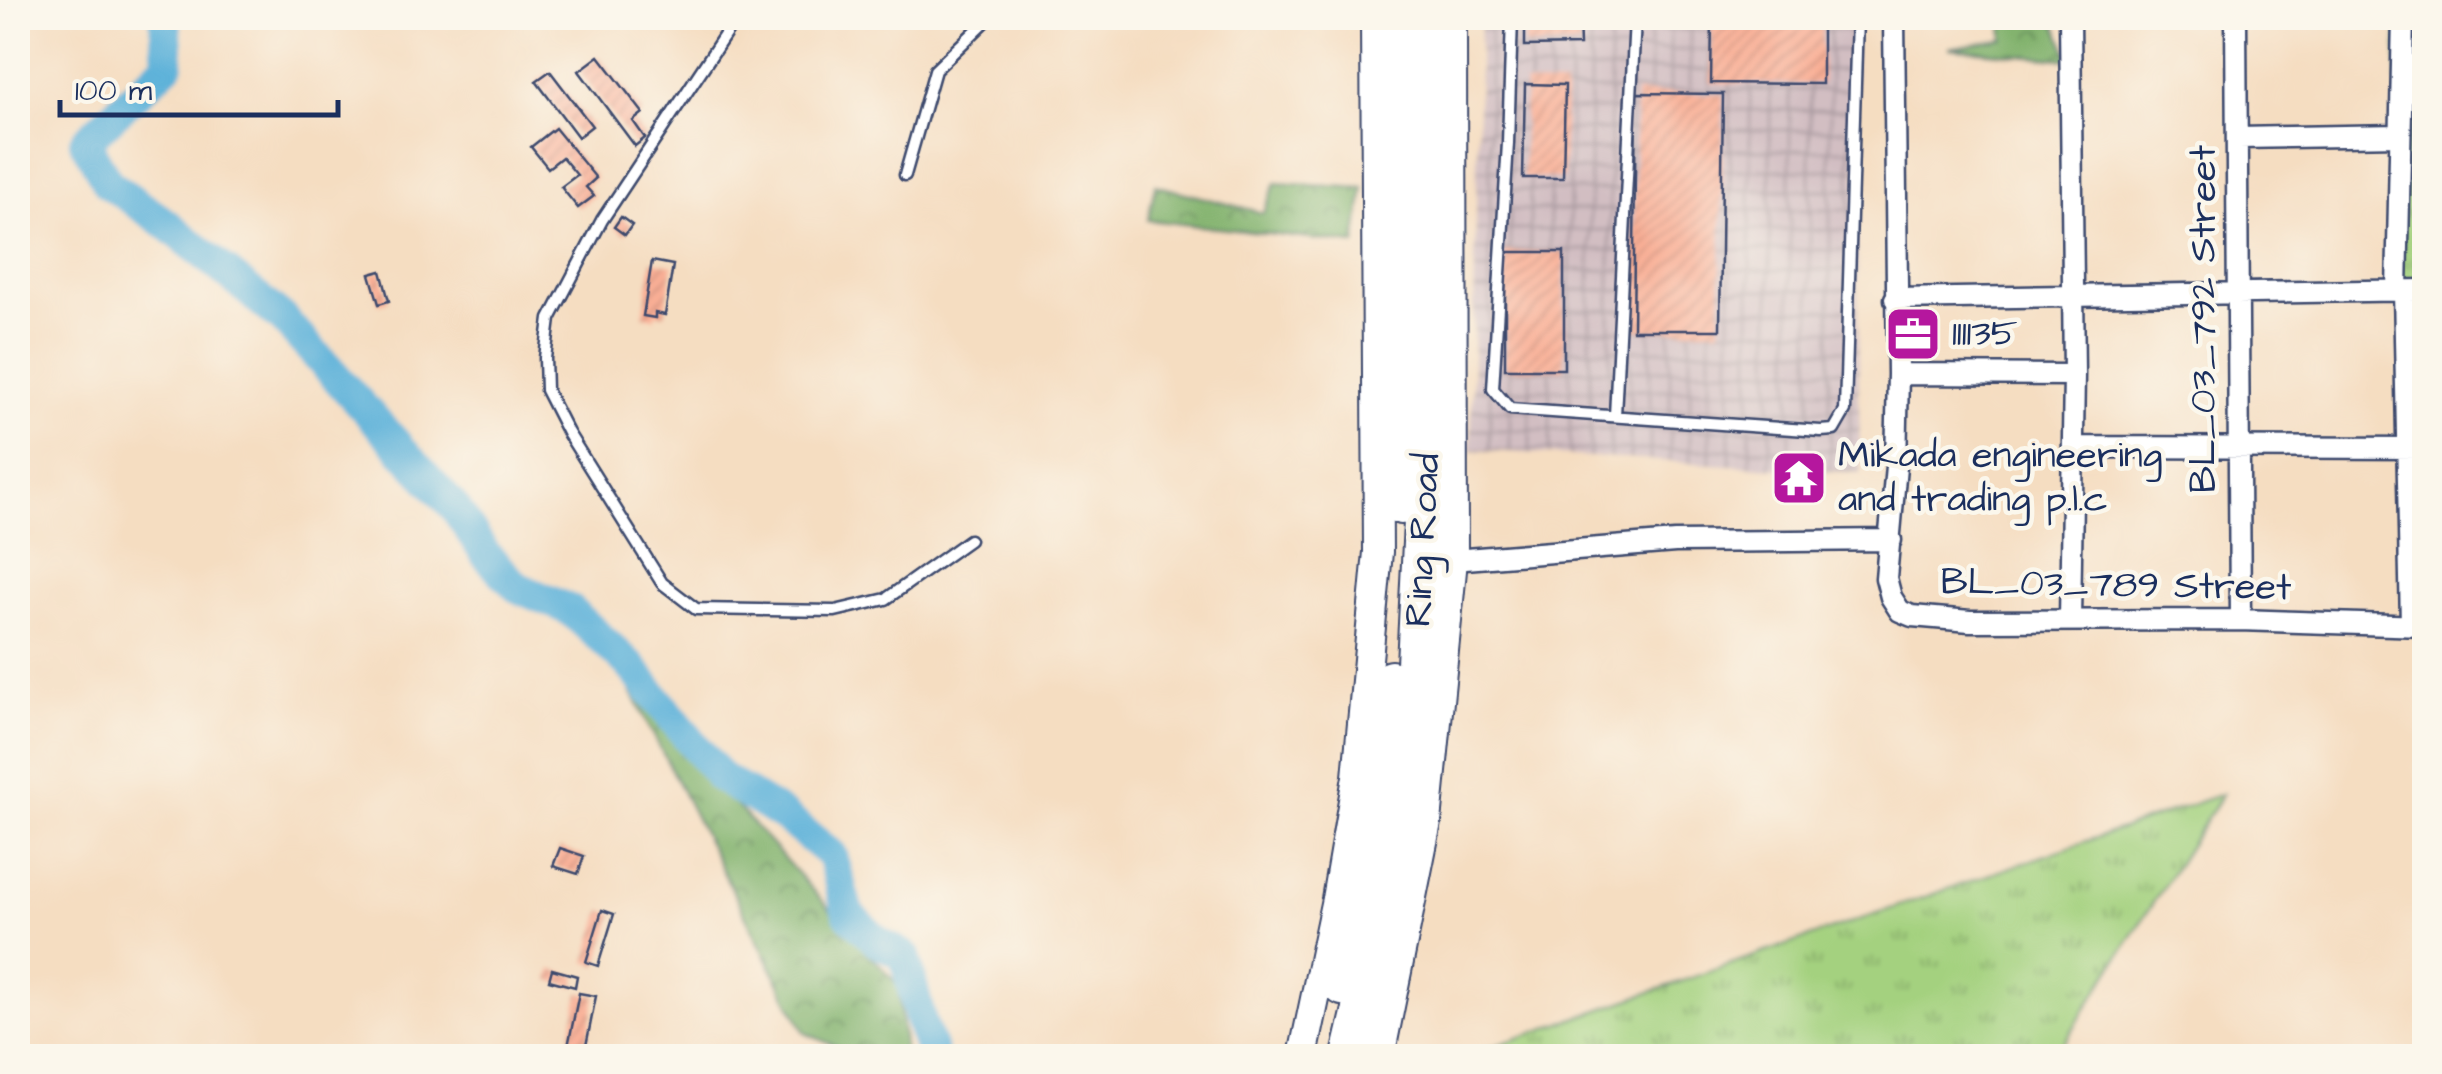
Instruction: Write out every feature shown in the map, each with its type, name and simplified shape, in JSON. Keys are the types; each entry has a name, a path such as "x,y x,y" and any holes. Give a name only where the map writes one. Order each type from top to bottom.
{"highway":[{"name":"Ring Road","path":"1327,1056 1369,847 1394,653 1400,508 1400,18"},
{"name":"Ring Road","path":"1351,1056 1389,896 1413,725 1428,421 1427,18"}],"street":[{"name":"Ring Road","path":"1303,1056 1357,777 1378,552 1375,18"},
{"name":"Ring Road","path":"1380,1056 1427,822 1453,560 1452,18"},
{"path":"1891,540 1898,374 1894,18"},
{"path":"2070,18 2074,294 2070,620"},
{"name":"BL_03_792 Street","path":"2236,18 2240,620"},
{"path":"2403,18 2399,135 2409,291 2418,625"},
{"path":"2239,138 2399,135"},
{"path":"1895,299 2409,291"},
{"path":"1898,374 2074,375"},
{"path":"2073,447 2415,448"},
{"name":"BL_03_789 Street","path":"1453,560 1675,542 1891,540 1886,578 1900,610 1912,616 1970,621 2240,620 2418,625"}],"lane":[{"path":"736,18 602,220 550,319 544,358 546,390 568,433 662,583 696,609 834,611 886,600 969,540"},
{"path":"904,175 934,70 989,18"},
{"path":"1512,18 1493,390 1510,409 1821,431 1834,430 1844,411 1857,18"},
{"path":"1615,416 1636,18"}],"shaded area":[{"path":"1480,18 1855,18 1860,473 1471,450"}],"green space":[{"path":"1995,18 2053,18 2071,60 1949,48 2004,39 2003,22"},
{"path":"2397,18 2424,18 2424,293 2398,294"},
{"path":"1276,183 1364,188 1356,244 1148,220 1155,185 1263,213"},
{"path":"628,685 898,985 905,1056 858,1056 805,1033"},
{"path":"2222,794 2056,1056 1466,1056"}],"building":[{"path":"1525,18 1579,18 1580,45 1525,46"},
{"path":"1712,18 1822,18 1822,84 1711,83"},
{"path":"599,56 643,113 633,121 645,138 635,146 579,71"},
{"path":"550,71 592,126 578,137 536,81"},
{"path":"1525,84 1565,85 1563,178 1523,178"},
{"path":"1636,93 1723,94 1720,330 1633,330"},
{"path":"555,128 596,178 586,187 594,196 578,208 561,187 577,175 562,157 548,168 531,147"},
{"path":"621,217 632,225 625,235 614,227"},
{"path":"1505,252 1564,252 1564,369 1505,369"},
{"path":"652,261 673,265 665,315 655,313 655,318 643,316"},
{"path":"381,271 389,301 379,304 370,274"},
{"path":"1798,470 1823,471 1824,500 1797,502"},
{"path":"560,848 584,856 578,874 553,866"},
{"path":"602,910 614,914 598,966 586,962"},
{"path":"552,969 577,976 575,987 549,980"},
{"path":"579,993 596,996 584,1056 566,1056"}],"waterway":[{"path":"165,18 168,64 85,142 108,183 168,225 283,319 455,508 486,555 517,587 570,610 629,664 720,777 785,817 832,855 848,913 877,941 905,956 933,1056"}],"place":[{"name":"111135","path":"1913,334"},
{"name":"Mikada engineering and trading p.l.c","path":"1799,478"}]}
